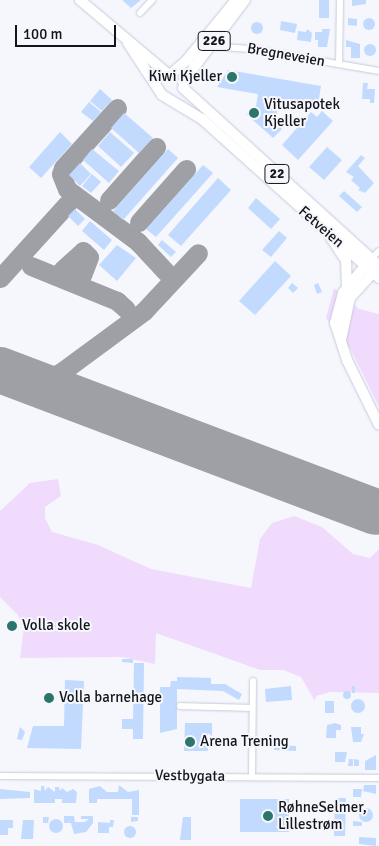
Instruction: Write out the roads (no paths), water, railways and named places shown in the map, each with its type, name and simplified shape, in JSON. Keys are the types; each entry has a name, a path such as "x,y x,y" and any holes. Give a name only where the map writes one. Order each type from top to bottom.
{"main road":[{"name":"22","path":"80,0 128,43 183,85"},
{"name":"226","path":"169,74 187,60 236,0"},
{"name":"226","path":"183,85 209,46 245,0"},
{"name":"22","path":"128,43 162,95 171,98"},
{"path":"159,89 161,80 169,74"},
{"path":"171,98 180,94 183,85"},
{"name":"Fetveien","path":"183,85 373,268"},
{"name":"Fetveien","path":"171,98 197,115 327,233 373,268"},
{"path":"327,233 346,260 346,288 335,316 341,346 379,425"},
{"path":"346,288 373,268"},
{"path":"341,346 347,303 373,268"}],"street":[{"path":"140,13 152,0"},
{"name":"Bregneveien","path":"339,64 340,0"},
{"name":"Bregneveien","path":"219,34 234,46"},
{"name":"Bregneveien","path":"209,46 234,46 379,71"},
{"path":"373,268 379,251"},
{"path":"252,777 251,708 253,681"},
{"path":"180,706 251,708"},
{"name":"Vestbygata","path":"0,776 379,778"}],"place":[{"name":"Kiwi Kjeller","path":"232,77"},
{"name":"Vitusapotek Kjeller","path":"254,113"},
{"name":"Volla skole","path":"12,626"},
{"name":"Volla barnehage","path":"49,698"},
{"name":"Arena Trening","path":"190,742"},
{"name":"RøhneSelmer, Lillestrøm","path":"268,816"}]}
